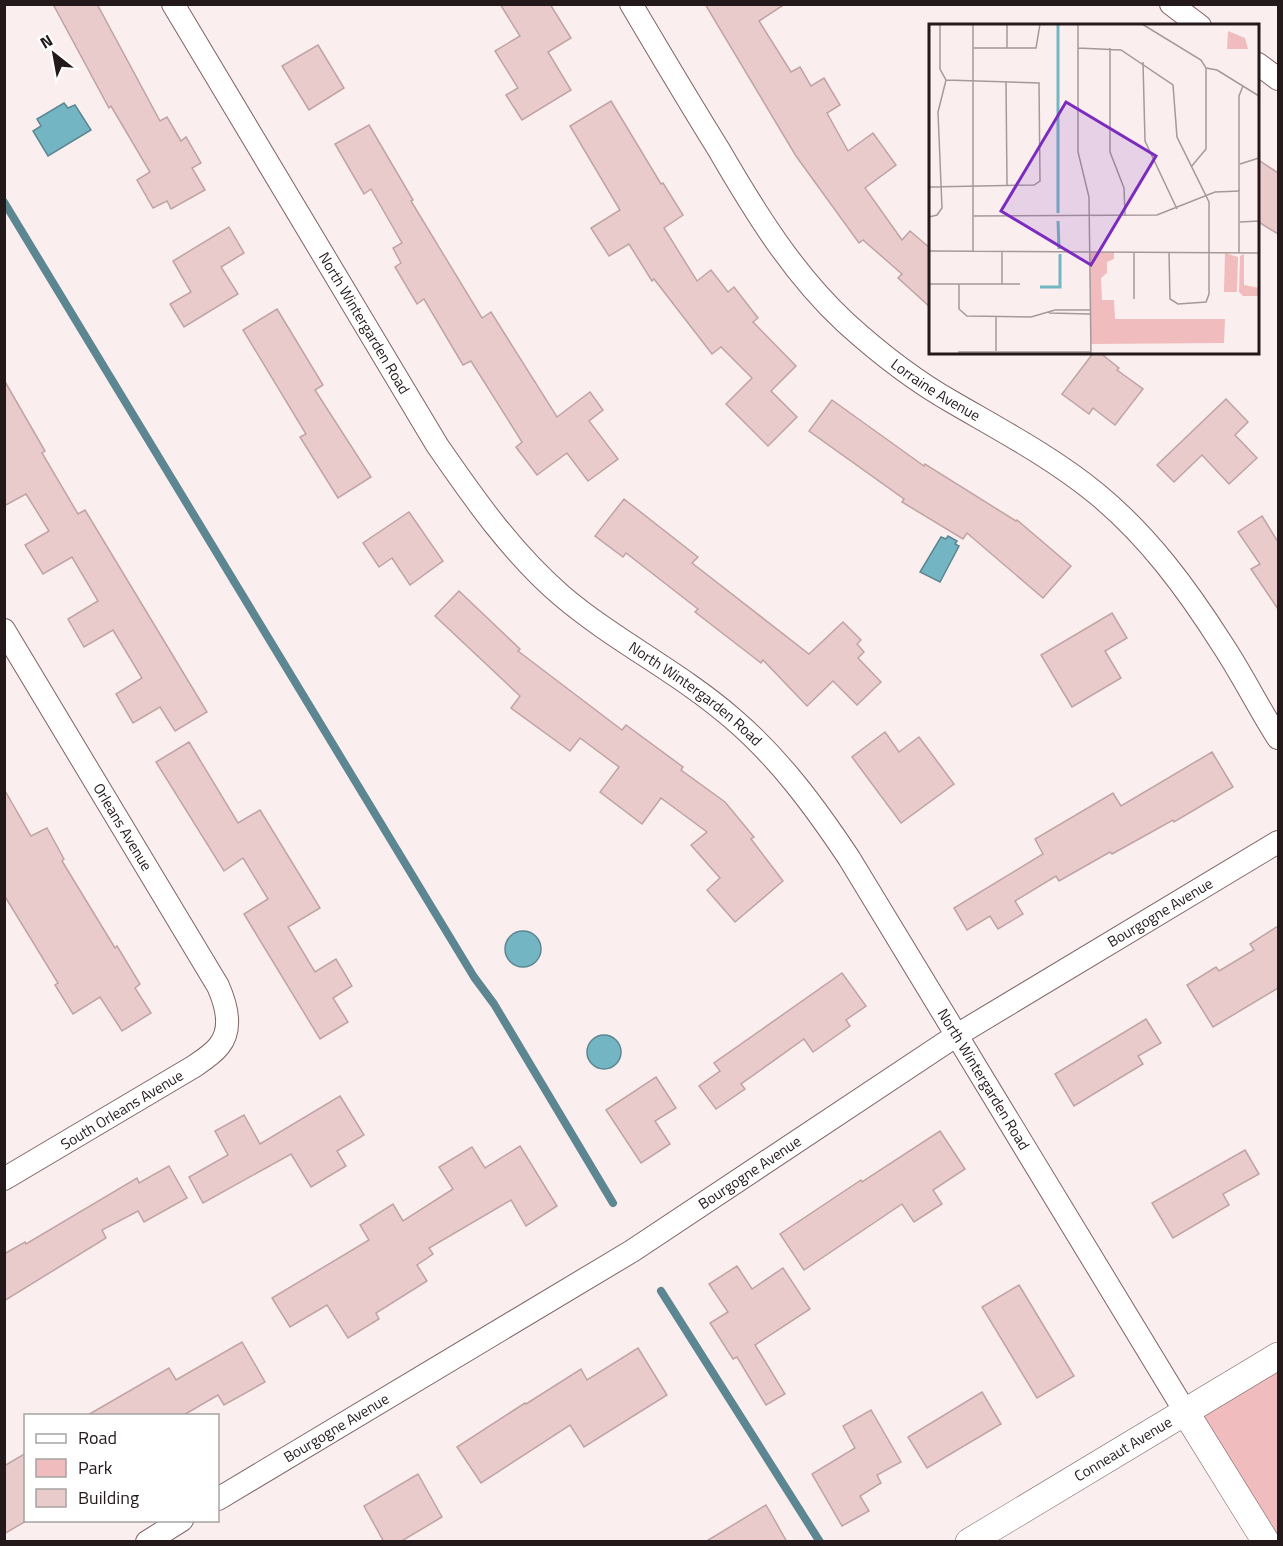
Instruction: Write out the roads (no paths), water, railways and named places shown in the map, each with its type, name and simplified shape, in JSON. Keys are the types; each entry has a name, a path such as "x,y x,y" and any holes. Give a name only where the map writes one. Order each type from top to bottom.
{"street":[{"name":"North Wintergarden Road","path":"173,4 437,445 482,511 521,557 561,595 609,633 732,718 776,760 814,808 849,858 1186,1413"},
{"name":"Lorraine Avenue","path":"631,4 740,187 775,241 801,274 845,322 894,364 952,402 1016,437 1050,459 1098,495 1142,537 1188,593 1278,738"},
{"path":"1171,4 1197,24"},
{"path":"1259,65 1278,79"},
{"name":"Orleans Avenue","path":"4,630 218,986 227,1007 226,1028"},
{"name":"Bourgogne Avenue","path":"219,1498 632,1251 957,1035 1278,842"},
{"name":"South Orleans Avenue","path":"4,1179 193,1067 220,1045 226,1028"},
{"name":"Conneaut Avenue","path":"969,1542 1278,1356"},
{"path":"1186,1413 1266,1542"},
{"path":"147,1542 180,1522"}],"water":[{"path":"64,103 68,108 75,105 91,130 48,156 33,131 41,126 37,119"},
{"path":"948,536 957,541 955,544 959,546 940,582 920,572 941,537 946,539"},
{"path":"523,931 536,936 541,949 536,962 523,967 510,962 505,949 510,936"},
{"path":"604,1035 616,1040 621,1052 616,1064 604,1069 592,1064 587,1052 592,1040"}],"waterway":[{"path":"4,202 613,1203"},
{"path":"661,1291 820,1542"}]}
